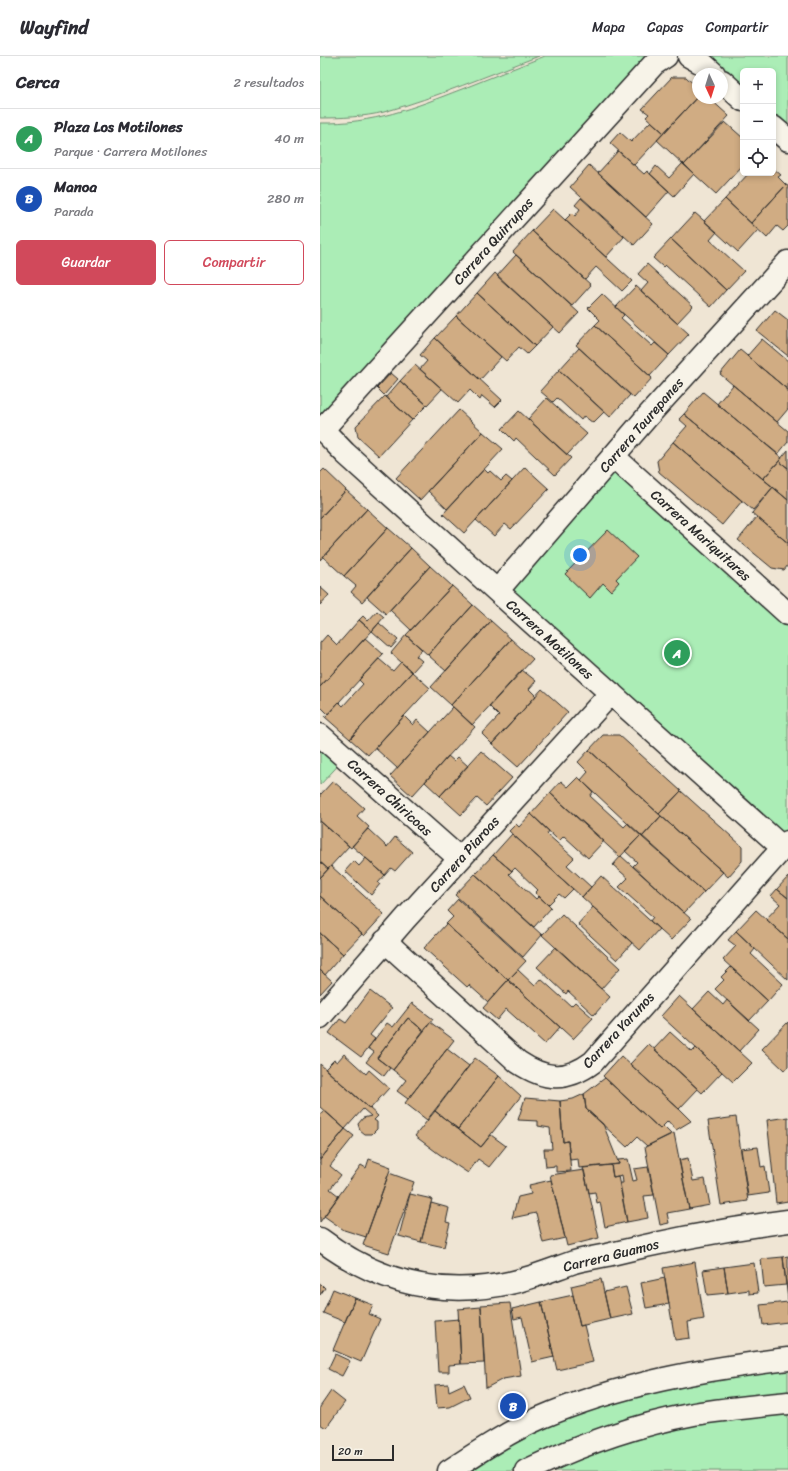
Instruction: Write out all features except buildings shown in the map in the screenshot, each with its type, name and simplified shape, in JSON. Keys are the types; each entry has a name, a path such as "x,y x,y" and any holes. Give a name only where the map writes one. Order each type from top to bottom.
{"street":[{"name":"Carrera Quirrupas","path":"321,428 654,64 666,56"},
{"path":"689,56 707,68"},
{"path":"728,86 740,97"},
{"path":"776,130 788,140"},
{"name":"Carrera Taurepanes","path":"497,591 613,456 788,262"},
{"name":"Carrera Motilones","path":"321,428 345,453 497,591 785,845"},
{"name":"Carrera Mariquitares","path":"613,456 786,609"},
{"name":"Carrera Piaroas","path":"320,1017 385,942 611,693"},
{"name":"Carrera Chiricoas","path":"320,735 460,859"},
{"name":"Carrera Yarunos","path":"385,942 518,1062 531,1071 543,1075 553,1076 575,1073 593,1062 785,845"},
{"name":"Carrera Guamos","path":"320,1239 335,1251 383,1276 410,1284 436,1288 461,1289 488,1287 514,1282 576,1262 663,1242 715,1232 788,1222"},
{"path":"449,1471 506,1435 540,1418 582,1402 668,1377 712,1369 788,1359"},
{"path":"526,1471 552,1458 596,1441 665,1421 694,1414 788,1403"}],"green space":[{"path":"320,56 539,56 443,93 384,112 352,117 320,118"},
{"path":"545,56 666,56 320,427 320,123 358,121 392,114 444,96"},
{"path":"689,56 788,56 788,140 776,130 776,68 740,68 740,98 728,88 728,68 704,68"},
{"path":"613,456 788,614 788,842 497,591"},
{"path":"320,734 346,757 320,785"},
{"path":"788,1359 788,1471 449,1471 540,1418"}],"place":[{"name":"Plaza Los Motilones","path":"677,653"},
{"name":"Manoa","path":"513,1406"}]}
